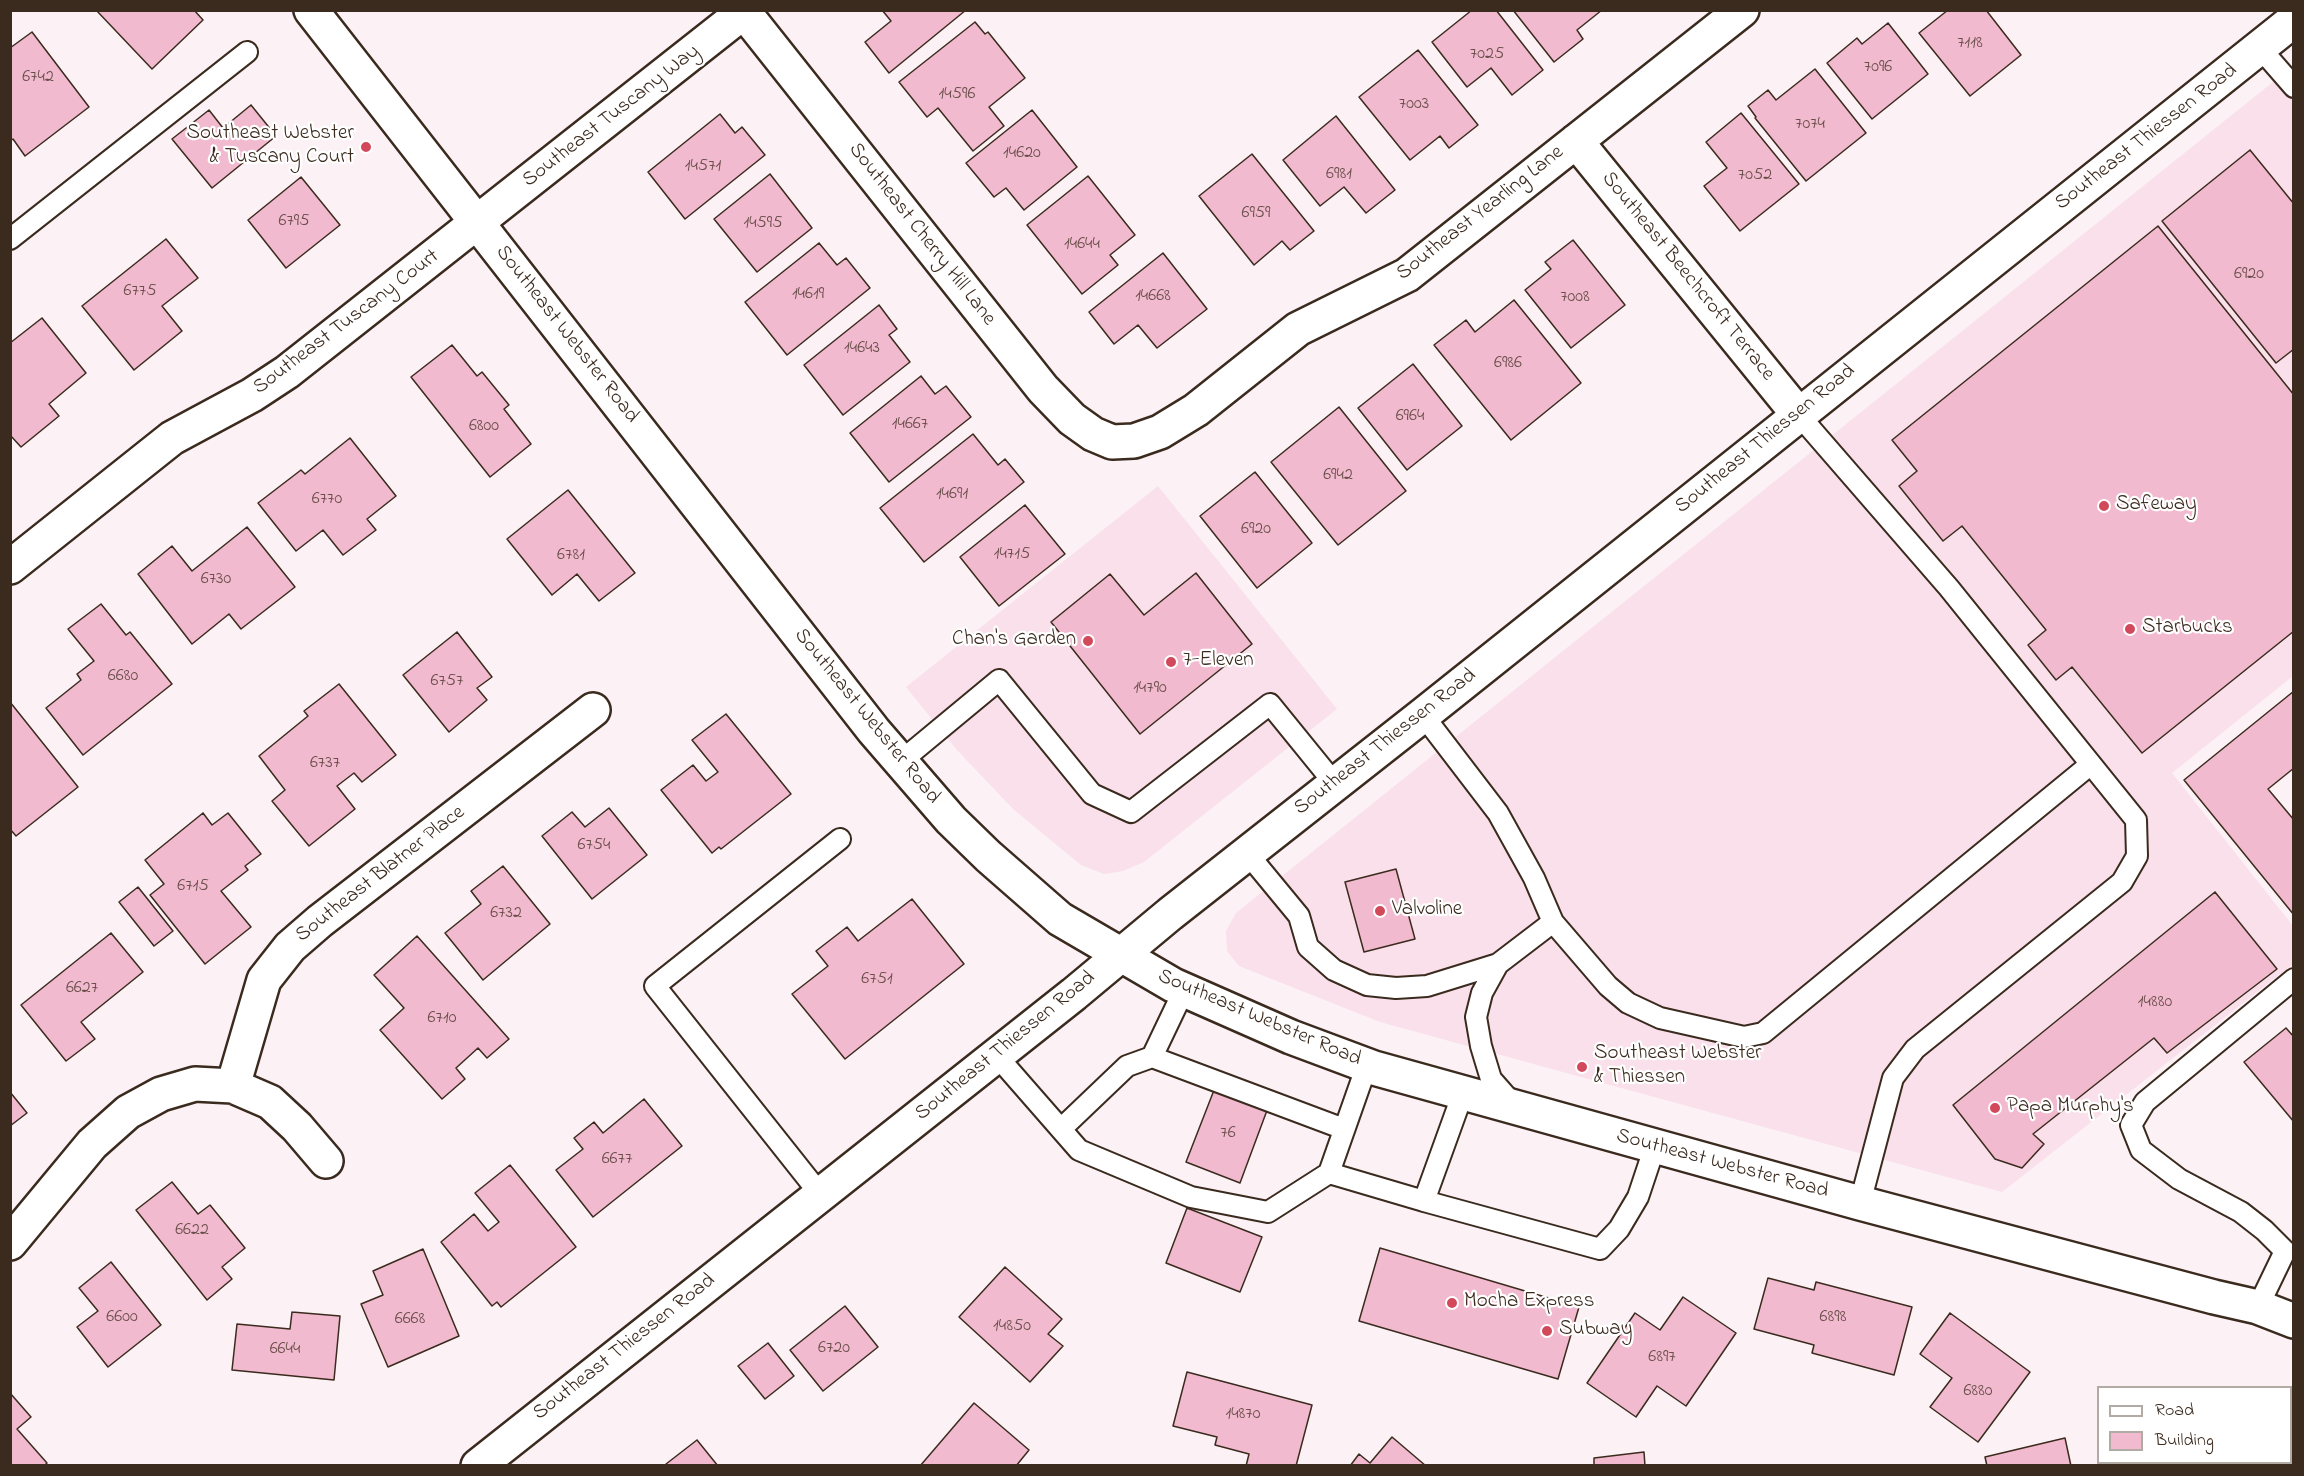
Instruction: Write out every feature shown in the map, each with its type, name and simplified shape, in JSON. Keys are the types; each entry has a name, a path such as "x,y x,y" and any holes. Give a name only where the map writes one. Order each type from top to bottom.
{"street":[{"name":"Southeast Webster Road","path":"311,10 822,666 900,762 958,827 1060,919 1184,990 1292,1037 1367,1065 1860,1203 2258,1307 2294,1321"},
{"name":"Southeast Yearling Lane","path":"1112,442 1134,441 1160,432 1196,410 1298,329 1407,275 1742,10"},
{"name":"Southeast Tuscany Way","path":"478,223 745,11"},
{"name":"Southeast Cherry Hill Lane","path":"745,11 1043,389 1072,419 1093,434 1112,442"},
{"name":"Southeast Thiessen Road","path":"478,1466 2294,20"},
{"name":"Southeast Beechcroft Terrace","path":"1576,141 1798,414"},
{"name":"Southeast Tuscany Court","path":"10,567 172,438 252,395 287,372 478,223"},
{"name":"Southeast Blatner Place","path":"233,1086 264,980 290,947 320,921 593,710"},
{"path":"10,1243 92,1144 128,1112 161,1094 195,1084 233,1086 270,1102 297,1127 326,1161"}],"lane":[{"path":"2260,48 2294,87"},
{"path":"10,239 247,52"},
{"path":"1798,414 1949,588 2136,820 2137,856 2121,882 1915,1049 1893,1077 1860,1203"},
{"path":"900,762 999,680 1092,794 1131,812 1270,704 1335,784"},
{"path":"1422,715 1498,813 1534,878 1553,922 1608,986 1628,1003 1660,1018 1744,1037 1763,1033 2091,764"},
{"path":"820,1194 655,986 840,838"},
{"path":"1247,853 1299,916 1308,947 1334,970 1367,985 1396,988 1427,986 1498,964 1553,922"},
{"path":"1498,964 1482,993 1476,1017 1481,1046 1491,1078 1517,1108"},
{"path":"2258,1307 2289,1249 2241,1212 2179,1179 2141,1150 2131,1125 2145,1102 2294,979"},
{"path":"1152,1057 1184,990"},
{"path":"996,1055 1079,1150 1191,1197 1268,1212 1329,1173 1367,1065"},
{"path":"1061,1129 1127,1066 1152,1057 1344,1130"},
{"path":"1424,1201 1463,1093"},
{"path":"1329,1173 1600,1249 1619,1229 1638,1197 1655,1146"}],"shaded area":[{"path":"2293,66 2293,676 2172,773 2293,926 2293,964 2002,1192 1380,1022 1239,966 1227,951 1226,931 1236,913"},
{"path":"1158,486 1337,709 1144,862 1123,871 1104,874 1081,865 1013,809 957,750 906,687"}],"building":[{"path":"96,10 194,10 203,20 152,69"},
{"path":"882,10 966,10 889,73 865,42 891,21"},
{"path":"1472,10 1496,10 1543,70 1512,95 1491,68 1467,87 1432,42"},
{"path":"1513,10 1602,10 1577,30 1583,39 1554,62"},
{"path":"1948,10 1986,10 2021,55 1970,96 1919,33"},
{"path":"975,22 985,34 988,32 1025,78 989,107 1004,126 973,151 938,108 927,117 899,82"},
{"path":"1888,23 1928,74 1872,119 1827,63 1857,38 1862,44"},
{"path":"32,32 89,107 25,156 13,139 10,141 10,48"},
{"path":"1418,50 1478,125 1449,148 1440,136 1410,160 1359,97"},
{"path":"1815,69 1866,133 1806,181 1755,118 1748,106 1768,90 1776,100"},
{"path":"251,105 276,136 212,188 172,139 209,110 223,128"},
{"path":"1032,110 1077,167 1024,210 1006,188 994,197 966,163"},
{"path":"1741,113 1799,184 1740,231 1704,186 1727,168 1706,142"},
{"path":"720,114 735,133 742,127 765,155 685,219 648,172"},
{"path":"1336,116 1395,190 1366,213 1344,187 1320,206 1283,160"},
{"path":"2250,150 2294,204 2294,349 2276,363 2162,221"},
{"path":"1252,154 1314,231 1290,250 1282,241 1254,265 1199,196"},
{"path":"770,174 812,228 757,272 714,219"},
{"path":"1088,176 1135,235 1110,255 1118,265 1082,294 1027,225"},
{"path":"301,177 340,225 286,268 248,220"},
{"name":"Safeway","path":"2158,226 2294,395 2294,631 2142,753 2072,667 2056,680 2028,645 2046,630 1962,526 1943,541 1899,486 1917,471 1892,440"},
{"path":"166,239 198,278 162,306 182,331 134,370 82,306"},
{"path":"1573,240 1625,305 1571,348 1525,290 1551,269 1545,262"},
{"path":"819,243 837,265 846,258 870,288 787,355 745,302"},
{"path":"1163,253 1207,309 1157,348 1138,325 1114,344 1089,312"},
{"path":"1514,300 1581,383 1511,440 1434,345 1466,320 1475,332"},
{"path":"879,305 897,329 889,335 910,362 843,415 804,365"},
{"path":"42,318 86,373 49,404 59,416 21,447 10,435 10,343"},
{"path":"452,345 477,376 482,372 509,405 504,409 531,444 490,477 411,377"},
{"path":"1413,364 1462,426 1407,470 1358,408"},
{"path":"921,376 935,394 946,386 971,417 889,482 850,433"},
{"path":"1339,407 1406,491 1338,545 1271,462"},
{"path":"973,434 998,465 1005,459 1024,482 924,562 880,508"},
{"path":"350,438 396,496 367,519 376,530 343,555 323,530 296,551 258,503 301,470 305,474"},
{"path":"1255,472 1312,543 1257,588 1200,516"},
{"path":"568,490 635,573 599,601 577,574 552,595 507,539"},
{"path":"1025,505 1065,554 999,606 960,557"},
{"path":"247,527 295,587 241,629 229,614 192,644 138,574 172,546 192,571"},
{"path":"1196,573 1252,644 1140,734 1051,622 1110,574 1144,615"},
{"path":"101,604 126,635 130,632 172,684 83,755 46,708 81,680 77,674 94,661 68,629"},
{"path":"457,632 492,677 477,688 487,700 449,732 403,675"},
{"path":"339,684 396,755 362,782 354,773 337,786 355,809 309,846 272,801 285,790 259,756 308,716 304,711"},
{"path":"2294,691 2294,768 2268,789 2294,820 2294,915 2184,780"},
{"path":"10,702 78,787 16,836 10,829"},
{"path":"726,714 791,794 721,849 719,847 712,853 661,790 693,765 706,781 718,772 692,740"},
{"path":"609,808 647,855 592,899 542,836 572,812 585,827"},
{"path":"203,813 212,825 228,813 261,854 245,866 248,870 221,891 251,927 205,964 150,895 164,884 145,860"},
{"path":"503,866 550,924 483,980 445,933 481,904 471,891"},
{"name":"Valvoline","path":"1396,869 1415,939 1364,952 1345,882"},
{"path":"138,887 173,931 154,946 119,902"},
{"path":"2215,892 2277,969 2167,1053 2154,1038 2033,1134 2044,1144 2022,1168 1995,1159 1953,1105"},
{"path":"912,899 964,964 845,1059 792,994 828,966 816,951 847,927 858,941"},
{"path":"111,933 143,972 81,1022 95,1039 66,1061 21,1005"},
{"path":"417,936 509,1039 487,1058 478,1048 456,1068 465,1079 442,1099 380,1030 404,1008 374,975"},
{"path":"2286,1028 2294,1037 2294,1122 2244,1062"},
{"path":"1216,1085 1269,1105 1240,1183 1186,1162"},
{"path":"10,1092 27,1113 10,1126"},
{"path":"644,1099 682,1146 593,1217 556,1170 583,1149 574,1138 594,1122 603,1133"},
{"path":"510,1165 576,1247 501,1307 497,1302 492,1306 441,1242 474,1214 488,1231 499,1222 475,1193"},
{"path":"172,1182 198,1214 210,1205 245,1248 222,1267 232,1279 207,1300 136,1210"},
{"path":"1187,1208 1262,1237 1240,1292 1166,1263"},
{"path":"1380,1248 1579,1307 1558,1379 1359,1321"},
{"path":"423,1249 459,1336 388,1367 361,1304 383,1295 373,1271"},
{"path":"111,1262 161,1325 108,1367 77,1327 98,1311 79,1288"},
{"path":"1005,1267 1062,1319 1048,1334 1063,1346 1030,1382 959,1317"},
{"path":"1768,1278 1814,1290 1816,1282 1912,1307 1894,1375 1812,1353 1814,1345 1754,1329"},
{"path":"1683,1297 1736,1333 1686,1406 1657,1386 1636,1417 1587,1383 1635,1313 1660,1330"},
{"path":"845,1306 878,1347 823,1391 790,1350"},
{"path":"292,1312 340,1316 334,1380 232,1370 237,1324 290,1329"},
{"path":"1950,1313 2030,1372 1978,1442 1930,1407 1952,1378 1920,1354"},
{"path":"768,1343 794,1376 765,1399 738,1366"},
{"path":"1187,1372 1312,1405 1296,1466 1246,1466 1249,1454 1215,1445 1217,1437 1173,1426"},
{"path":"10,1393 31,1417 17,1429 47,1463 44,1466 10,1466"},
{"path":"974,1403 1029,1450 1016,1466 920,1466"},
{"path":"1392,1437 1426,1466 1350,1466 1359,1454 1370,1463"},
{"path":"2065,1438 2071,1466 1987,1466 1985,1457"},
{"path":"697,1440 718,1466 667,1466 666,1464"},
{"path":"2292,1447 2294,1448 2294,1466 2259,1466 2260,1464 2292,1464"},
{"path":"1644,1452 1645,1466 1594,1466 1594,1458"}],"place":[{"name":"Southeast Webster & Tuscany Court","path":"366,147"},
{"name":"Safeway","path":"2104,506"},
{"name":"Starbucks","path":"2130,629"},
{"name":"Chan's Garden","path":"1088,641"},
{"name":"7-Eleven","path":"1171,662"},
{"name":"Valvoline","path":"1380,911"},
{"name":"Southeast Webster & Thiessen","path":"1582,1067"},
{"name":"Papa Murphy's","path":"1995,1108"},
{"name":"Mocha Express","path":"1452,1303"},
{"name":"Subway","path":"1547,1331"}]}
